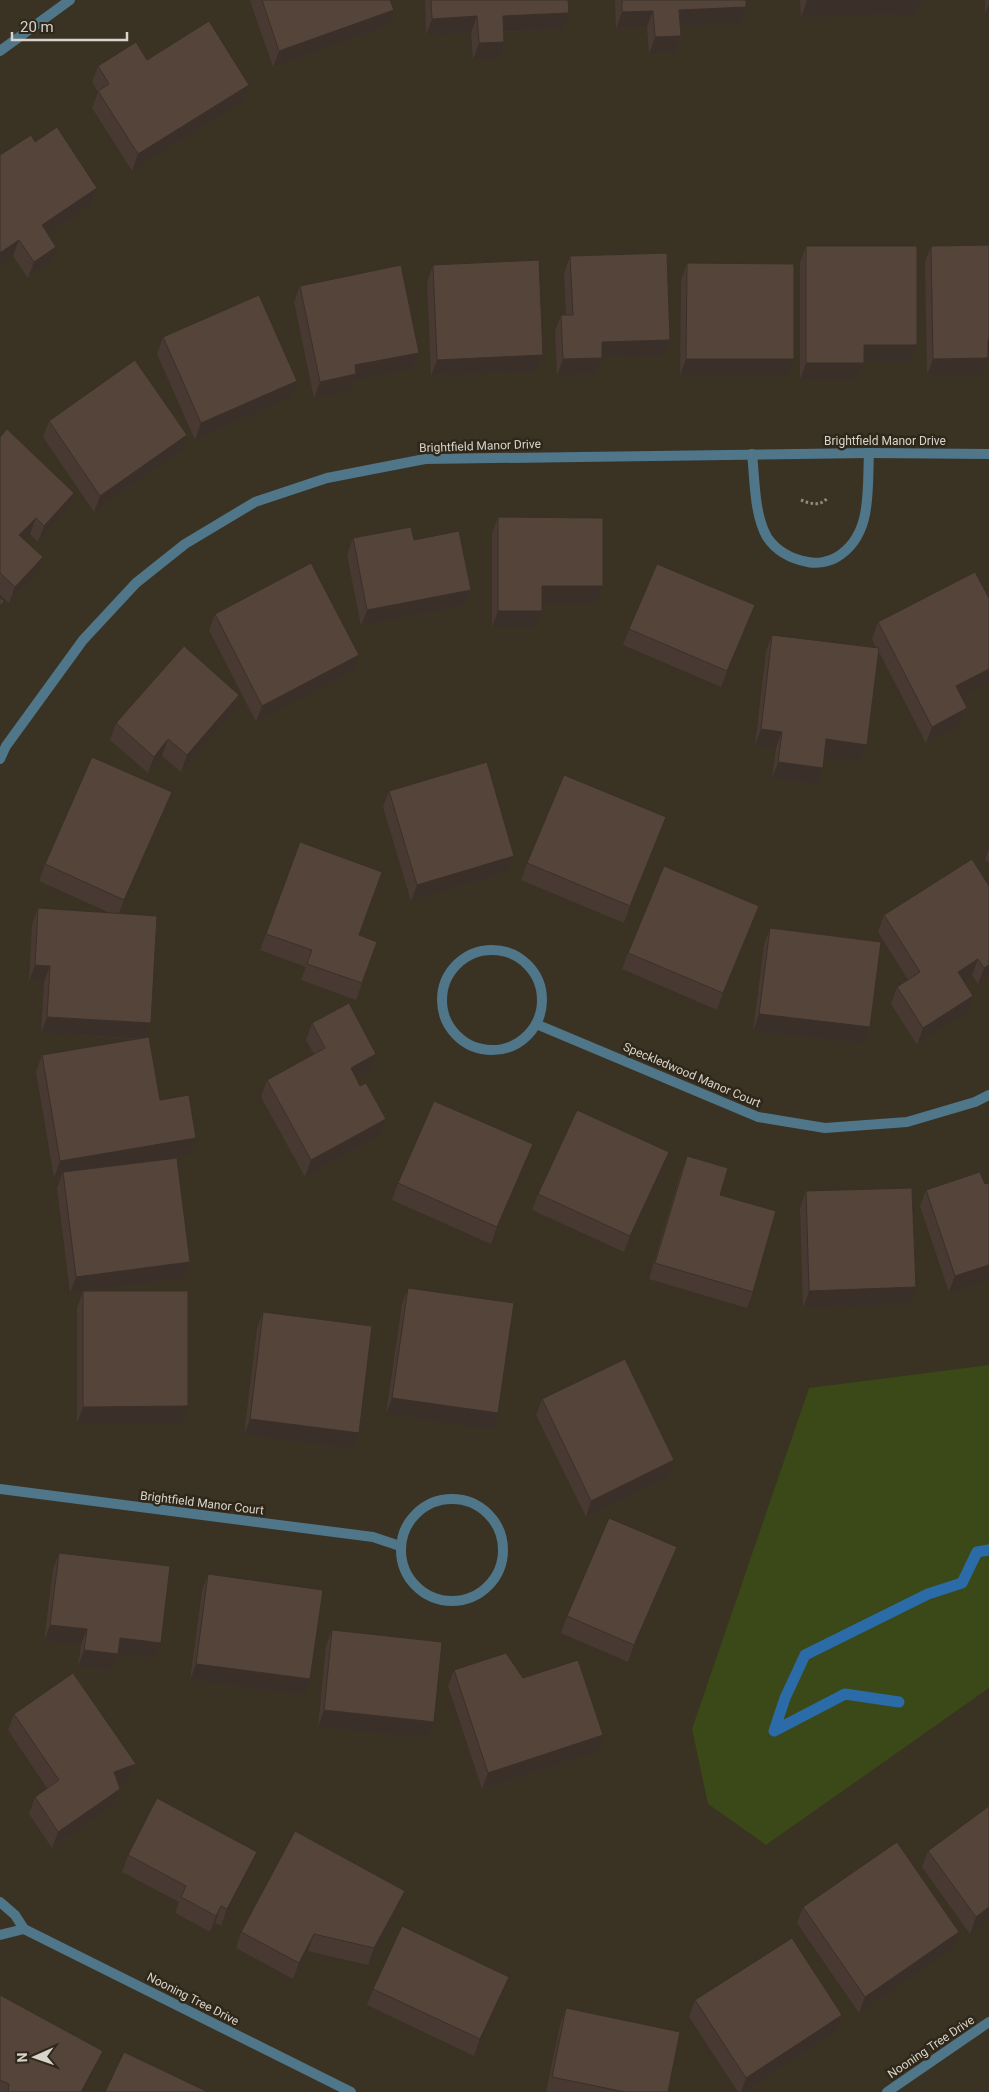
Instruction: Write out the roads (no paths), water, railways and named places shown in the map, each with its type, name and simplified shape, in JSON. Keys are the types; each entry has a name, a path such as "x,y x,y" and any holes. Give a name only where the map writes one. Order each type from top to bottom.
{"street":[{"path":"0,51 70,0"},
{"path":"752,454 760,519 767,536 778,550 794,560 815,564 832,560 848,550 859,536 865,518 869,453"},
{"name":"Brightfield Manor Drive","path":"0,759 6,746 83,640 136,584 184,544 255,502 327,478 425,459 752,454 989,454"},
{"path":"495,949 511,953 525,962 536,975 542,991 541,1008 536,1024 526,1037 514,1046 491,1050 468,1044 455,1034 446,1021 443,1009 444,985 452,970 463,958 478,951 495,949"},
{"name":"Speckledwood Manor Court","path":"536,1024 758,1117 825,1128 907,1122 975,1102 989,1095"},
{"name":"Brightfield Manor Court","path":"0,1489 372,1537 400,1546"},
{"path":"459,1498 475,1503 488,1513 498,1527 503,1543 502,1560 491,1582 472,1597 455,1602 437,1600 421,1592 409,1579 402,1563 400,1546 404,1529 414,1515 427,1504 442,1499 459,1498"},
{"name":"Nooning Tree Drive","path":"0,1902 15,1915 24,1929 351,2092"},
{"path":"0,1935 24,1929"},
{"name":"Nooning Tree Drive","path":"887,2092 989,2022"}],"waterway":[{"path":"899,1702 845,1694 774,1731 785,1698 805,1655 928,1594 962,1583 977,1552 989,1550"}]}
